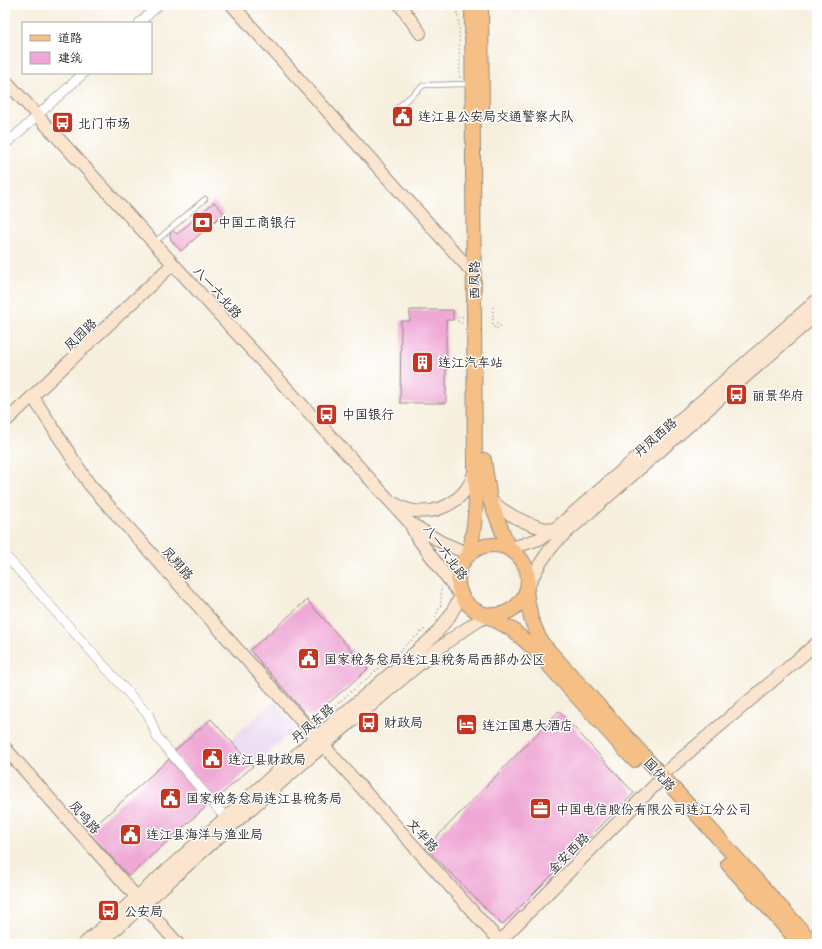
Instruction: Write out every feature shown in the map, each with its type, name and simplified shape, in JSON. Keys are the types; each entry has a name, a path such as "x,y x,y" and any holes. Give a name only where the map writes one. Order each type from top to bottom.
{"main road":[{"path":"232,5 474,274"},
{"path":"400,5 420,33"},
{"name":"西凤路","path":"470,554 477,513 475,468 474,274 466,84 472,5"},
{"name":"西凤路","path":"482,5 484,456 490,500 509,549"},
{"name":"八一六北路","path":"7,75 38,116 410,523 442,542 470,554"},
{"name":"凤园路","path":"5,422 173,264"},
{"name":"丹凤西路","path":"509,549 539,539 554,530 817,300"},
{"name":"丹凤西路","path":"526,592 536,568 547,552 559,539 817,314"},
{"name":"凤翔路","path":"33,397 89,484 316,737"},
{"path":"387,499 399,507 415,511 424,512 442,508 457,500 465,492 473,477 475,468"},
{"path":"490,500 502,510 520,520 542,528 554,530"},
{"name":"八一六北路","path":"410,523 416,536 461,596"},
{"path":"493,545 509,549 520,559 527,572 528,582 526,592 515,608 497,616 487,616 476,612 467,606 461,596 457,578 463,561 470,554 476,549 493,545"},
{"name":"国优路","path":"526,592 531,619 541,642 658,780 801,944"},
{"name":"丹凤东路","path":"84,944 140,901 229,822 316,737 433,637 449,617 461,596"},
{"name":"国优路","path":"487,616 513,630 534,649 814,944"},
{"name":"丹凤东路","path":"316,737 452,639 487,616"},
{"name":"金安西路","path":"500,943 658,780 817,643"},
{"name":"文华路","path":"316,737 500,943"},
{"name":"凤鸣路","path":"5,748 178,944"},
{"name":"丹凤东路","path":"100,944 140,901"}],"street":[{"path":"140,22 159,5"},
{"path":"5,145 83,74"},
{"path":"5,555 145,712 157,737 229,822"}],"lane":[{"path":"397,108 424,85 466,84"},
{"path":"154,243 204,199"}],"path":[{"path":"455,5 466,84"},
{"path":"5,66 7,75"},
{"path":"493,307 493,326 496,330 500,326 496,322"},
{"path":"466,311 466,319"},
{"path":"431,622 441,605 442,592 439,580"},
{"path":"316,737 426,628"}],"shaded area":[{"path":"274,701 297,727 253,766 230,740"}],"building":[{"name":"中国工商银行","path":"214,202 224,213 181,251 171,240 170,235 172,230 177,234"},
{"name":"连江汽车站","path":"410,310 453,310 453,320 446,320 446,403 400,403 401,321 410,321"},
{"name":"国家税务总局连江县税务局西部办公区","path":"307,600 368,669 310,719 250,650"},
{"name":"中国电信股份有限公司连江分公司","path":"559,711 634,793 502,925 426,848"},
{"name":"连江县财政局","path":"211,719 253,766 215,800 173,752"},
{"path":"169,759 209,804 129,876 88,832"}],"place":[{"name":"连江县公安局交通警察大队","path":"402,116"},
{"name":"北门市场","path":"62,123"},
{"name":"中国工商银行","path":"203,222"},
{"name":"连江汽车站","path":"423,362"},
{"name":"丽景华府","path":"736,395"},
{"name":"中国银行","path":"326,414"},
{"name":"国家税务总局连江县税务局西部办公区","path":"309,659"},
{"name":"财政局","path":"369,722"},
{"name":"连江国惠大酒店","path":"467,725"},
{"name":"连江县财政局","path":"213,759"},
{"name":"国家税务总局连江县税务局","path":"171,798"},
{"name":"中国电信股份有限公司连江分公司","path":"541,809"},
{"name":"连江县海洋与渔业局","path":"131,834"},
{"name":"公安局","path":"108,911"}]}
